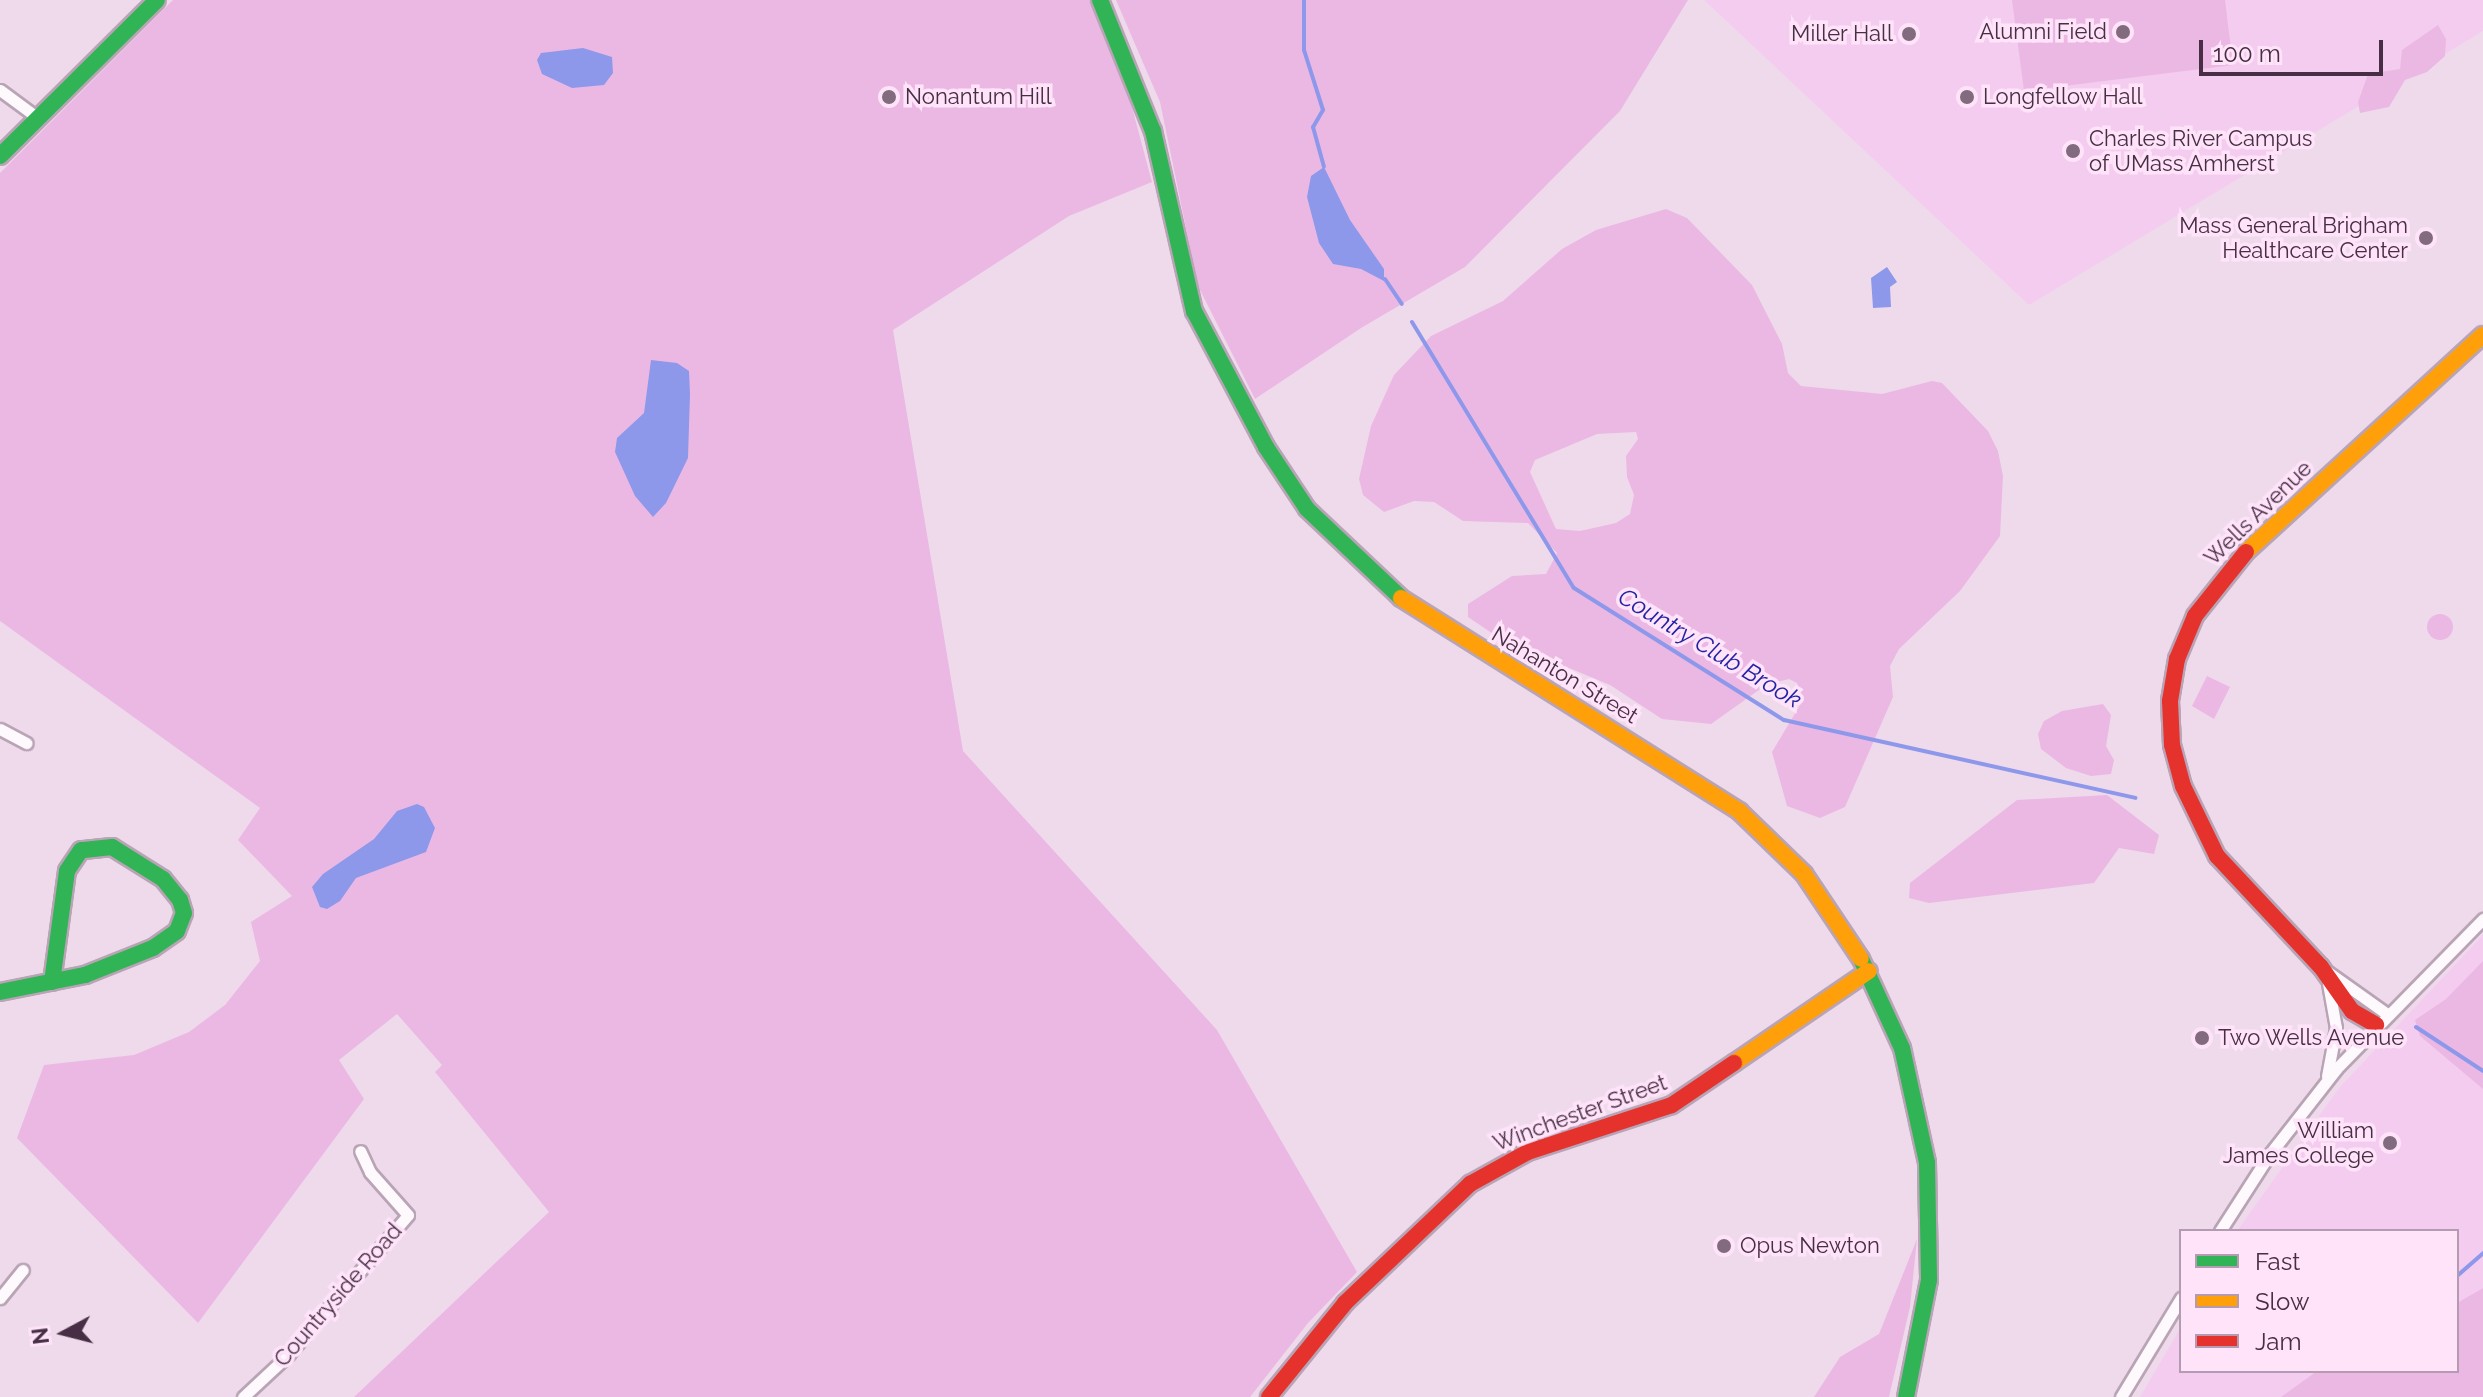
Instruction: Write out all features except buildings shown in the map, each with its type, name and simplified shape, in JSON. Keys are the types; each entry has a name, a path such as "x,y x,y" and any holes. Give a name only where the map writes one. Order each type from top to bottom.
{"street":[{"path":"0,156 157,0"},
{"name":"Nahanton Street","path":"1100,0 1153,131 1194,311 1266,447 1307,509 1397,596 1739,811 1813,885 1869,971 1909,1070 1928,1175 1927,1296 1906,1397"},
{"path":"0,90 38,118"},
{"name":"Wells Avenue","path":"2381,1020 2352,1011 2321,967 2217,856 2192,814 2172,745 2170,701 2177,659 2195,616 2216,585 2264,532 2483,335"},
{"path":"0,729 26,743"},
{"path":"0,992 52,982 119,964 153,948 177,931 184,913 180,900 163,879 112,847 81,850 67,871 52,982"},
{"name":"Wells Avenue","path":"2221,1229 2324,1083 2381,1020 2483,919"},
{"name":"Wells Avenue","path":"2321,967 2335,1013 2334,1046 2324,1083"},
{"name":"Winchester Street","path":"1269,1397 1345,1303 1478,1178 1528,1152 1672,1105 1869,971"},
{"name":"Countryside Road","path":"243,1397 288,1355 408,1215 370,1172 360,1151"},
{"path":"0,1298 23,1270"},
{"path":"2121,1397 2179,1301"}],"shaded area":[{"path":"173,0 1089,0 1130,100 1152,182 1069,216 893,330 963,751 1217,1030 1357,1272 1308,1323 1250,1397 354,1397 549,1212 435,1072 442,1065 397,1014 339,1060 364,1099 198,1323 17,1138 44,1065 134,1055 189,1032 225,1005 260,961 251,922 292,896 238,840 260,808 0,621 0,173"},
{"path":"1116,0 1688,0 1620,111 1465,267 1361,328 1255,399 1198,286 1160,102"},
{"name":"Charles River Campus of UMass Amherst","path":"1704,0 2483,0 2483,31 2029,305"},
{"name":"Alumni Field","path":"2012,0 2225,0 2233,65 2024,91"},
{"path":"2438,25 2446,39 2445,56 2427,72 2405,80 2389,107 2360,113 2358,102 2368,74 2400,69 2402,50"},
{"path":"1666,209 1687,218 1752,285 1782,344 1788,373 1801,386 1882,394 1932,381 1942,383 1988,431 1998,451 2003,476 2000,536 1960,591 1899,649 1890,666 1893,697 1845,807 1820,818 1787,806 1772,752 1803,700 1797,683 1789,679 1766,685 1711,724 1662,719 1610,685 1502,640 1468,617 1468,604 1512,576 1546,574 1557,553 1528,523 1463,521 1434,502 1414,501 1384,512 1363,495 1359,479 1371,426 1394,375 1431,336 1503,301 1562,249 1596,230","holes":["1636,432 1638,439 1626,456 1627,477 1634,495 1630,514 1616,523 1580,531 1556,529 1530,472 1535,460 1597,434"]},
{"path":"2440,614 2449,618 2453,627 2449,636 2440,640 2431,636 2427,627 2431,618"},
{"path":"2207,676 2230,687 2214,719 2192,706"},
{"path":"2103,704 2111,715 2106,746 2114,760 2111,774 2091,776 2066,768 2041,749 2038,734 2044,721 2062,711"},
{"path":"2107,795 2159,835 2154,854 2119,848 2094,883 1929,903 1909,898 1910,883 2017,800"},
{"name":"William James College","path":"2483,935 2483,1288 2459,1302 2459,1229 2238,1229 2339,1088"},
{"path":"2483,961 2483,1089 2420,1036 2415,1020 2446,999"},
{"path":"1917,1239 1910,1307 1889,1397 1814,1397 1840,1357 1879,1334"},
{"path":"2483,1288 2483,1397 2281,1397 2314,1373 2459,1373 2459,1302"},
{"path":"2179,1330 2179,1373 2336,1373 2294,1397 2140,1397"}],"water":[{"path":"583,48 612,57 613,73 604,85 572,88 542,74 537,60 541,53"},
{"path":"1324,167 1350,220 1384,269 1384,281 1361,269 1333,264 1319,243 1307,197 1311,176"},
{"path":"1887,267 1897,282 1890,287 1891,307 1873,308 1871,278"},
{"path":"651,360 677,363 689,371 690,394 688,458 666,503 653,517 635,496 615,452 617,438 644,413"},
{"path":"417,804 424,807 435,828 426,852 356,878 340,901 327,909 320,907 312,887 323,874 374,839 397,811"}],"waterway":[{"name":"Country Club Brook","path":"1304,0 1304,50 1323,110 1313,127 1324,167"},
{"name":"Country Club Brook","path":"1385,279 1402,304"},
{"name":"Country Club Brook","path":"1412,322 1574,588 1784,720 2135,798"},
{"name":"Country Club Brook","path":"2416,1027 2483,1071"},
{"path":"2459,1274 2483,1253"}],"traffic: fast":[{"path":"0,156 157,0"},
{"path":"1100,0 1153,131 1194,311 1266,447 1307,509 1401,598"},
{"path":"0,992 85,975 153,948 177,931 184,913 180,900 163,879 112,847 81,850 67,871 52,982"},
{"path":"1861,959 1902,1048 1927,1163 1929,1280 1906,1397"}],"traffic: slow":[{"path":"2246,552 2483,335"},
{"path":"1401,598 1739,811 1804,874 1861,959"},
{"path":"1734,1063 1869,971"}],"traffic: jam":[{"path":"2246,552 2195,616 2177,659 2170,701 2172,745 2183,786 2217,856 2321,967 2352,1011 2376,1025"},
{"path":"1269,1397 1345,1303 1470,1184 1528,1152 1672,1105 1734,1063"}],"place":[{"name":"Alumni Field","path":"2123,32"},
{"name":"Miller Hall","path":"1909,34"},
{"name":"Nonantum Hill","path":"889,97"},
{"name":"Longfellow Hall","path":"1967,97"},
{"name":"Charles River Campus of UMass Amherst","path":"2073,151"},
{"name":"Mass General Brigham Healthcare Center","path":"2426,238"},
{"name":"Two Wells Avenue","path":"2202,1038"},
{"name":"William James College","path":"2390,1143"},
{"name":"Opus Newton","path":"1724,1246"}]}
